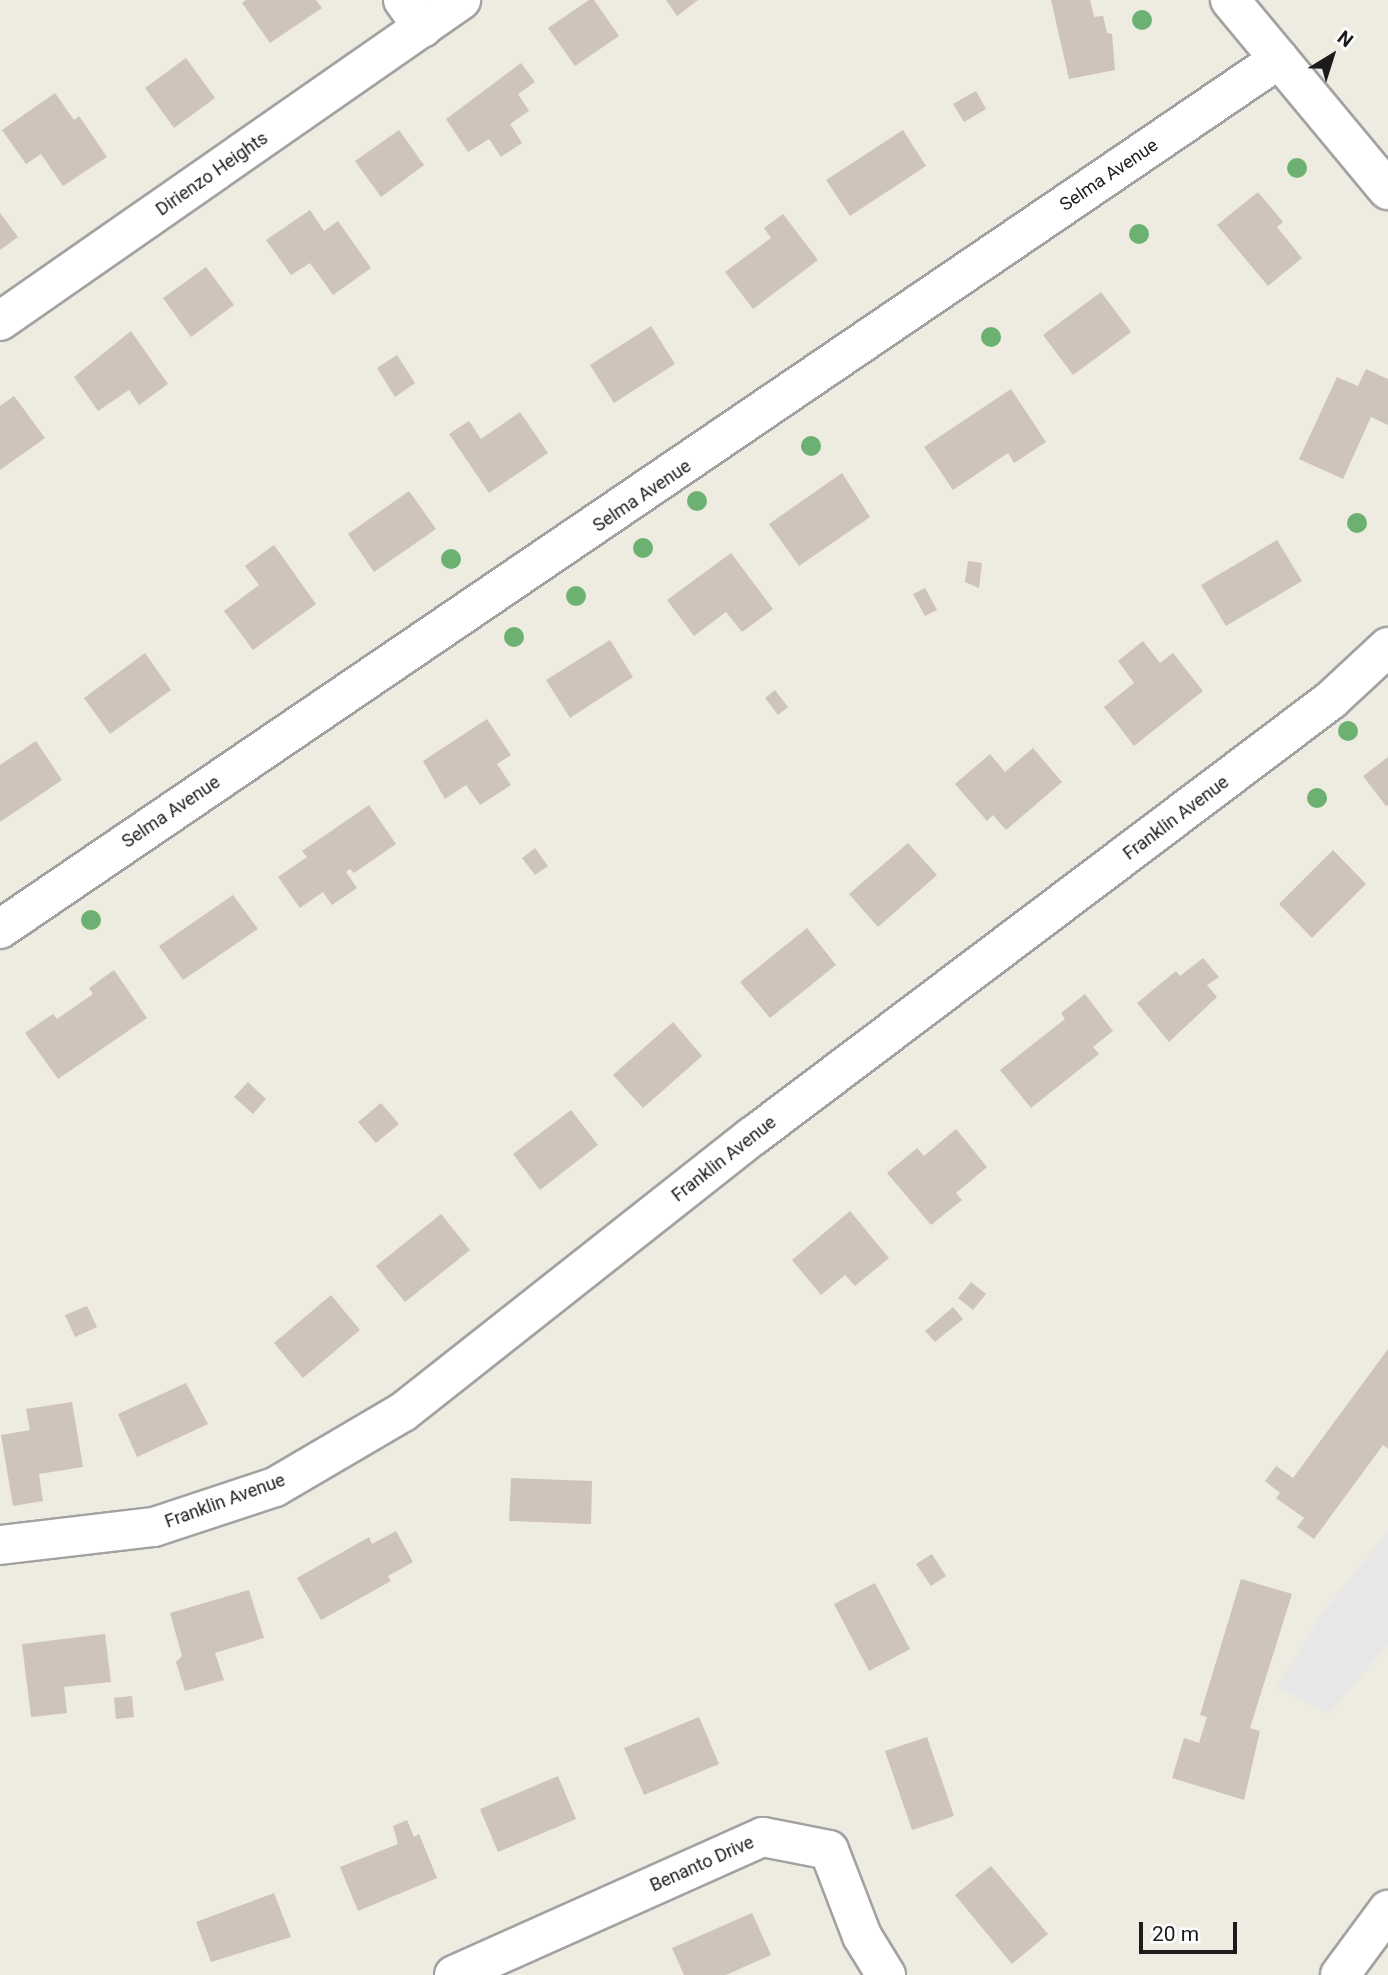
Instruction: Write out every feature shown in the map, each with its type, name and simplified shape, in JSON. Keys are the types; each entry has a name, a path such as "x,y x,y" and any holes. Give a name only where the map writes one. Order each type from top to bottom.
{"street":[{"name":"Dirienzo Heights","path":"0,321 413,14 461,0"},
{"path":"1230,0 1388,190"},
{"name":"Selma Avenue","path":"0,929 1279,59"},
{"name":"Franklin Avenue","path":"0,1545 154,1527 215,1507 275,1487 403,1412 753,1136 1331,700 1388,647"},
{"name":"Benanto Drive","path":"454,1975 763,1837 829,1850 862,1936 886,1975"},
{"path":"1340,1975 1388,1910"}],"shaded area":[{"path":"1388,1531 1388,1644 1328,1714 1277,1687 1323,1612"}],"building":[{"path":"246,0 316,0 322,8 270,43 242,3"},
{"path":"589,0 594,0 619,36 575,66 548,28"},
{"path":"666,0 698,0 677,16"},
{"path":"1051,0 1090,0 1094,17 1103,16 1107,33 1112,34 1115,70 1069,79"},
{"path":"186,58 215,98 174,128 145,88"},
{"path":"521,63 535,82 518,94 529,111 510,124 522,143 501,157 489,139 468,152 446,119"},
{"path":"976,91 986,109 964,122 953,104"},
{"path":"55,93 74,120 79,116 107,157 63,186 41,154 26,164 2,130"},
{"path":"399,130 424,165 381,197 355,161"},
{"path":"903,130 926,166 850,216 826,180"},
{"path":"1258,192 1283,222 1277,227 1302,258 1268,286 1217,225"},
{"path":"310,210 324,231 338,221 371,268 333,295 310,263 291,275 266,240"},
{"path":"0,213 18,237 0,250"},
{"path":"783,214 818,260 753,309 725,272 771,238 764,228"},
{"path":"206,267 234,305 191,337 163,298"},
{"path":"1101,292 1131,332 1073,375 1043,335"},
{"path":"651,326 675,364 614,403 590,365"},
{"path":"131,331 168,384 139,405 129,390 98,411 74,377"},
{"path":"397,355 415,383 395,397 377,368"},
{"path":"1366,369 1388,379 1388,425 1371,417 1343,479 1299,459 1337,377 1358,386"},
{"path":"1011,389 1046,442 1014,463 1008,453 953,490 924,447"},
{"path":"14,396 45,438 0,470 0,406"},
{"path":"520,412 548,453 489,493 449,434 469,421 481,439"},
{"path":"842,473 870,517 799,566 769,524"},
{"path":"409,491 436,529 374,572 348,534"},
{"path":"1277,540 1302,581 1226,626 1201,585"},
{"path":"274,545 316,604 253,650 224,611 259,585 245,566"},
{"path":"731,553 773,609 742,632 726,612 694,636 667,600"},
{"path":"968,561 982,563 979,588 965,582"},
{"path":"925,588 937,610 925,616 913,594"},
{"path":"610,640 633,677 570,718 546,680"},
{"path":"1143,641 1160,663 1173,653 1203,691 1134,746 1104,707 1134,683 1118,661"},
{"path":"145,653 171,690 110,734 84,698"},
{"path":"775,690 788,707 778,715 765,698"},
{"path":"487,719 511,755 497,764 511,785 480,805 466,785 445,799 423,761"},
{"path":"36,741 62,780 0,822 0,765"},
{"path":"1033,748 1062,782 1006,830 993,815 987,821 955,784 990,754 1005,772"},
{"path":"1388,757 1388,805 1386,806 1363,776"},
{"path":"369,805 396,844 354,873 350,869 346,872 357,888 332,905 323,892 300,908 278,877 307,857 302,851"},
{"path":"908,843 937,875 878,927 849,894"},
{"path":"535,848 548,866 535,875 522,858"},
{"path":"1333,850 1366,884 1312,938 1279,904"},
{"path":"233,895 258,929 183,980 159,946"},
{"path":"807,928 836,965 770,1018 740,982"},
{"path":"1203,958 1219,977 1207,985 1217,997 1169,1042 1137,1003 1176,971 1180,976"},
{"path":"114,970 147,1018 58,1079 25,1033 53,1014 57,1019 93,994 89,988"},
{"path":"1085,994 1113,1031 1093,1047 1099,1054 1031,1108 1000,1070 1065,1019 1061,1013"},
{"path":"673,1022 702,1056 643,1108 613,1075"},
{"path":"248,1082 266,1099 253,1114 234,1097"},
{"path":"381,1103 399,1124 376,1143 358,1122"},
{"path":"571,1110 598,1145 540,1190 513,1154"},
{"path":"956,1129 987,1167 956,1193 962,1200 931,1225 887,1173 917,1148 924,1156"},
{"path":"850,1211 889,1258 855,1286 845,1275 821,1295 792,1260"},
{"path":"441,1214 470,1250 405,1302 376,1266"},
{"path":"971,1282 986,1294 973,1310 958,1298"},
{"path":"331,1295 360,1330 303,1378 274,1343"},
{"path":"87,1306 97,1327 75,1337 65,1315"},
{"path":"953,1307 963,1319 935,1342 925,1331"},
{"path":"1388,1349 1388,1449 1383,1445 1314,1539 1297,1527 1304,1518 1276,1498 1280,1493 1265,1481 1276,1466 1293,1478"},
{"path":"186,1383 208,1424 137,1457 118,1414"},
{"path":"72,1402 83,1467 39,1474 43,1501 13,1506 1,1435 30,1430 26,1409"},
{"path":"511,1478 592,1481 591,1524 509,1521"},
{"path":"396,1531 413,1562 388,1576 391,1581 321,1620 297,1578 369,1537 372,1544"},
{"path":"932,1554 946,1576 931,1586 916,1564"},
{"path":"1241,1579 1292,1594 1250,1728 1260,1731 1244,1800 1172,1778 1184,1738 1199,1743 1207,1717 1200,1715"},
{"path":"875,1583 910,1649 869,1671 834,1604"},
{"path":"249,1590 264,1638 215,1653 224,1680 185,1691 176,1662 182,1656 170,1613"},
{"path":"105,1634 111,1682 64,1687 67,1713 31,1717 22,1644"},
{"path":"132,1696 134,1717 116,1719 114,1698"},
{"path":"699,1717 719,1764 644,1795 624,1748"},
{"path":"927,1737 954,1816 912,1830 885,1751"},
{"path":"558,1776 576,1819 498,1852 480,1809"},
{"path":"407,1820 414,1837 419,1834 437,1878 358,1911 340,1867 398,1844 393,1826"},
{"path":"991,1866 1048,1934 1012,1964 955,1895"},
{"path":"274,1893 291,1937 211,1962 196,1922"},
{"path":"752,1913 771,1955 726,1975 684,1975 672,1948"}]}
